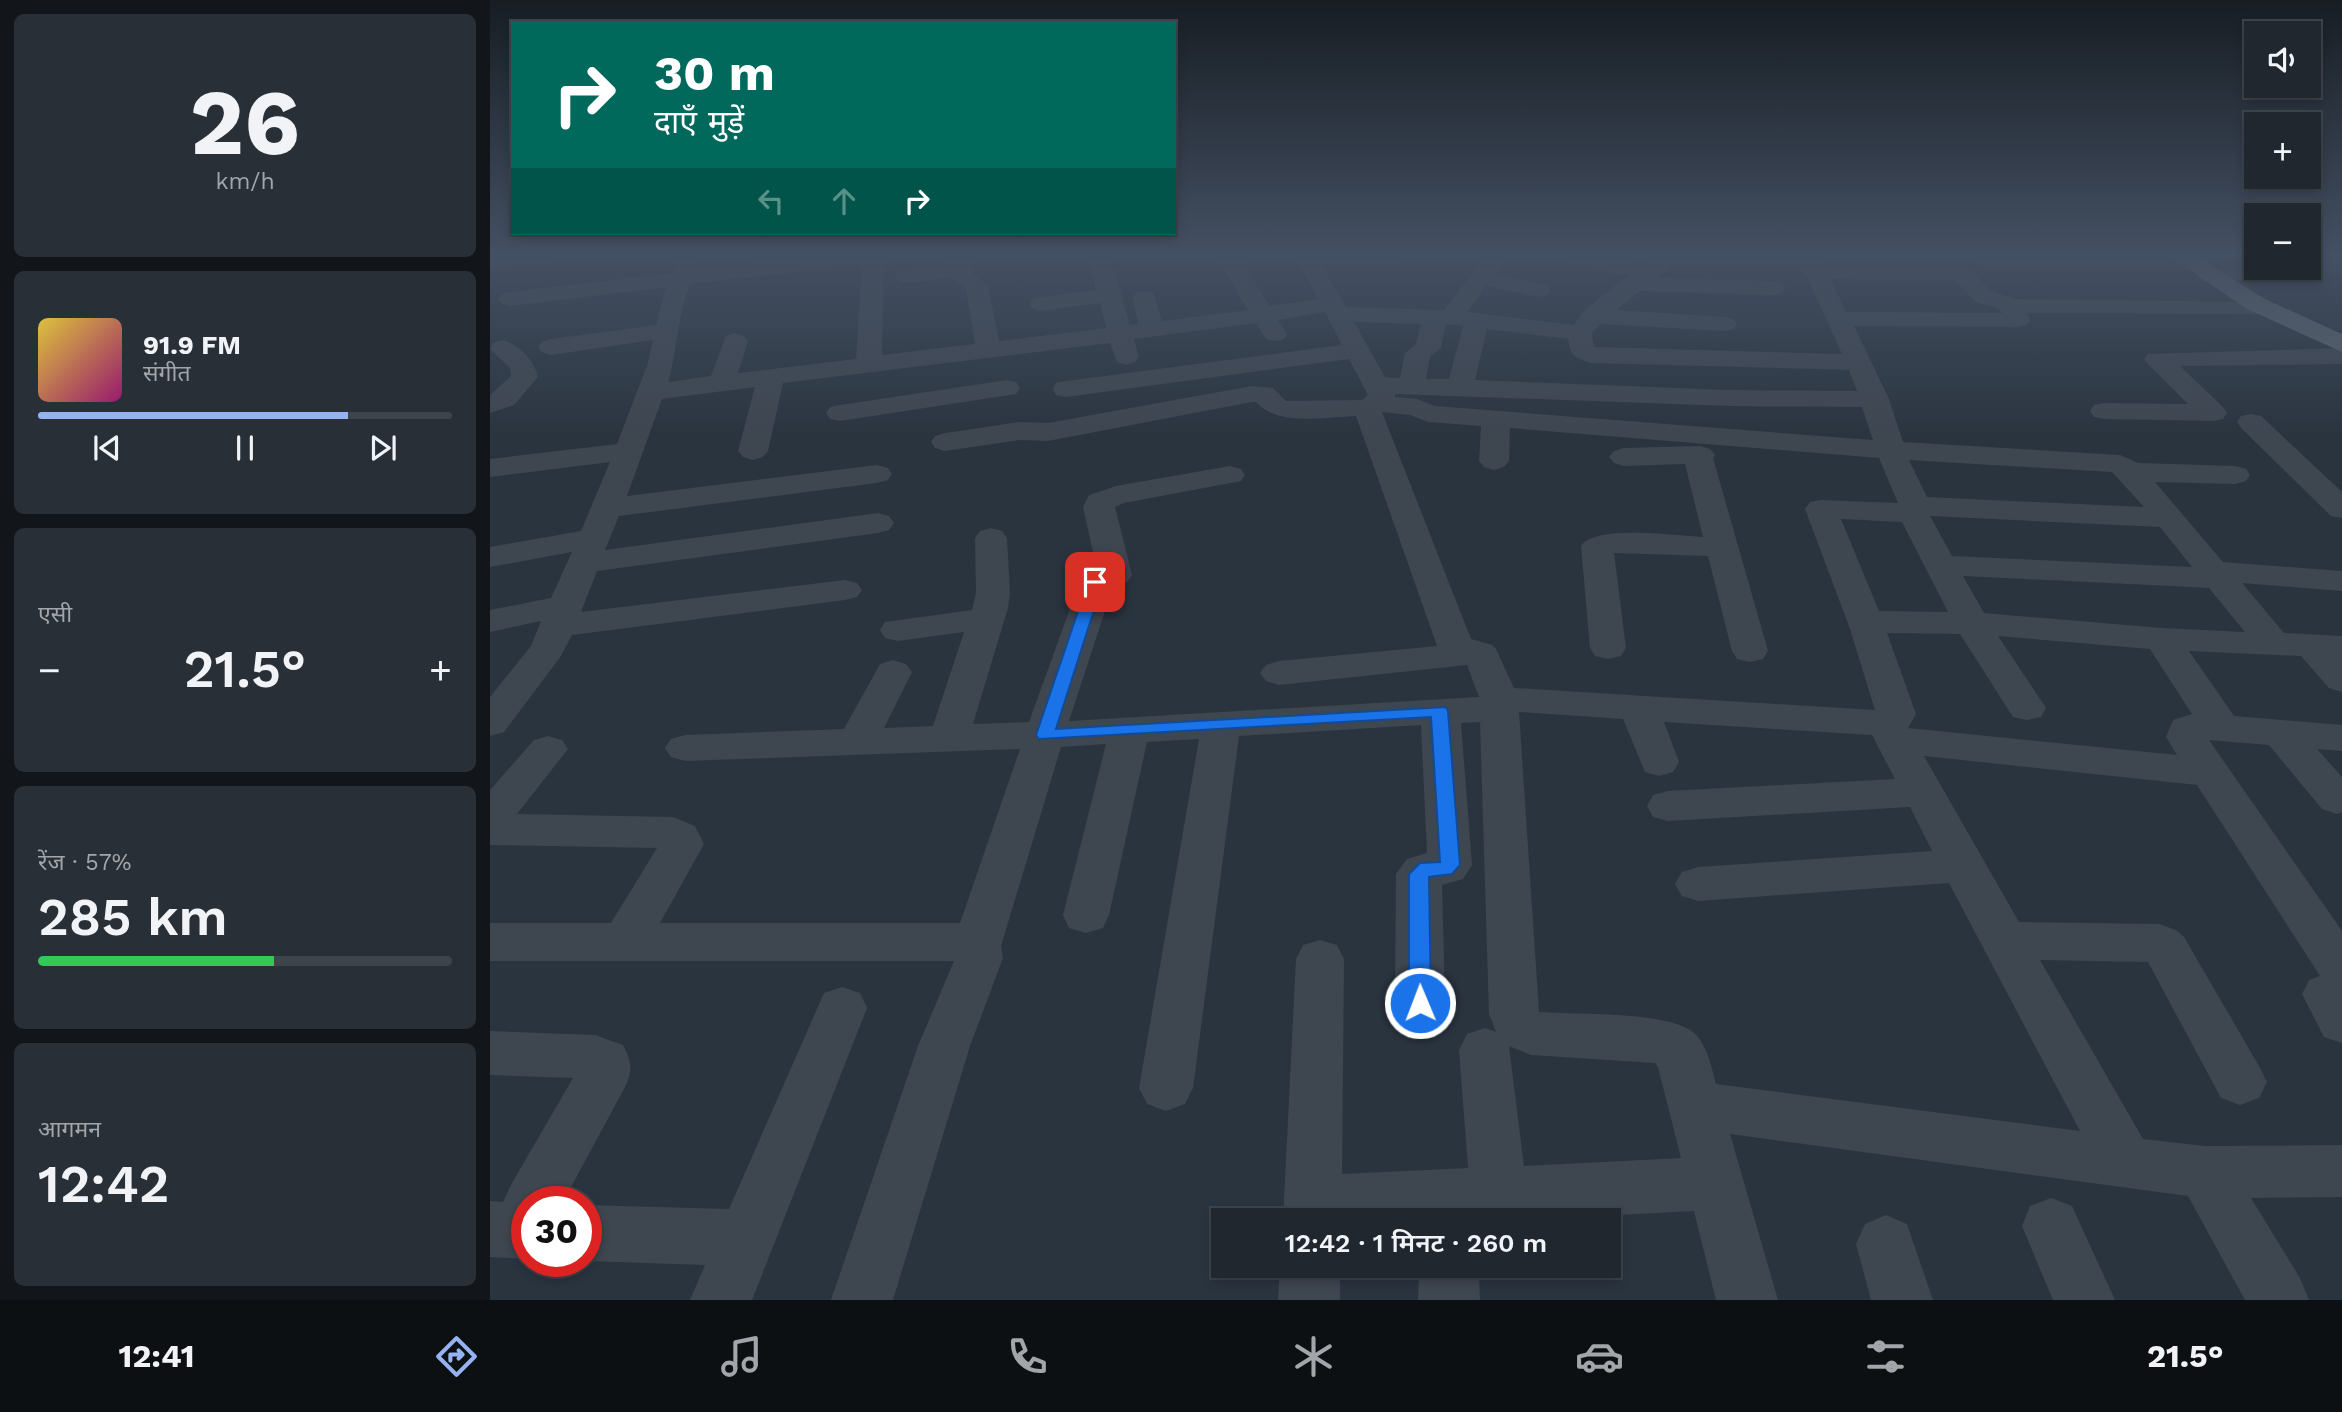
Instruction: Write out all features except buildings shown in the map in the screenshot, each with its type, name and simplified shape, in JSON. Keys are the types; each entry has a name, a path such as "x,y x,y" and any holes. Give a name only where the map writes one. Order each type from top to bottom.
{"main road":[{"path":"2283,317 2342,344"}],"street":[{"path":"490,723 548,648 629,451 661,363 670,317"},
{"path":"861,317 857,366 838,426 1007,388"},
{"path":"982,317 988,349"},
{"path":"1115,317 1127,363"},
{"path":"1149,317 1151,330"},
{"path":"650,393 988,349 1025,357 1119,334 1244,317"},
{"path":"1265,317 1279,341"},
{"path":"1338,317 1378,386 1455,646 1461,650 1479,653 1483,657 1499,704 1514,1014 1518,1025 1531,1032 1658,1041 1672,1046 1682,1057 1747,1300"},
{"path":"1437,317 1586,324 1674,321 1725,324"},
{"path":"945,442 1020,431 1048,432 1252,394 1263,394 1272,405 1282,409 1378,386 1428,348 1441,317"},
{"path":"1594,317 1586,324 1582,351 1592,355 1858,362"},
{"path":"1674,321 1675,317"},
{"path":"2017,317 2018,320 1837,319 1875,399 1914,510 1939,565 1971,623 2027,708"},
{"path":"1460,387 1477,320"},
{"path":"551,347 667,331"},
{"path":"722,384 735,341"},
{"path":"490,405 504,399 525,377 522,365 502,348"},
{"path":"2105,411 2213,413 2157,359 2342,356"},
{"path":"1725,358 1739,445"},
{"path":"753,451 771,378"},
{"path":"1378,386 1428,414 1496,418 1739,445 1893,455 2113,462 2127,467 2273,643"},
{"path":"1066,389 1460,387 1730,398 1875,399"},
{"path":"1493,461 1496,418"},
{"path":"2251,422 2342,509"},
{"path":"1624,457 1697,455 1739,445"},
{"path":"490,468 629,451"},
{"path":"1697,455 1750,651"},
{"path":"2131,472 2235,475"},
{"path":"607,508 877,474"},
{"path":"862,1300 944,1046 979,958 977,946 1007,846 1086,614 1092,586 1095,582 1115,575 1099,508 1100,502 1116,495 1230,475"},
{"path":"2126,1163 1890,732 1896,714 1868,629 1821,509 2170,518"},
{"path":"490,557 589,551 877,523"},
{"path":"949,738 993,593 991,538"},
{"path":"1608,648 1597,546 1604,543 1722,547"},
{"path":"1939,565 2342,581"},
{"path":"490,621 845,590"},
{"path":"898,630 986,619"},
{"path":"1868,629 1871,624 1879,622 1971,623 2162,639 2327,646 2342,680"},
{"path":"2162,639 2222,729"},
{"path":"1279,673 1479,653"},
{"path":"857,742 893,672"},
{"path":"685,748 1045,735 1440,711 1499,704 1639,708 1890,732 2211,772"},
{"path":"1639,708 1659,762"},
{"path":"1420,1003 1419,874 1427,869 1445,869 1450,865 1440,711"},
{"path":"1166,1088 1221,724"},
{"path":"2342,738 2195,726 2187,729 2186,737 2329,931 2342,969"},
{"path":"1086,915 1129,730"},
{"path":"2281,733 2337,799"},
{"path":"490,818 548,749"},
{"path":"1668,806 1923,792"},
{"path":"490,829 673,833 680,836 682,844 625,942"},
{"path":"1698,884 1964,865"},
{"path":"2005,941 2159,943 2167,950 2240,1082"},
{"path":"490,942 963,943 977,946"},
{"path":"1312,1208 1320,959"},
{"path":"2342,989 2327,994 2342,1022"},
{"path":"721,1300 842,1009"},
{"path":"1485,1050 1499,1194"},
{"path":"490,1053 594,1057 605,1061 606,1071 539,1186"},
{"path":"1696,1105 2205,1172 2342,1171"},
{"path":"2205,1172 2278,1300"},
{"path":"1345,1208 1499,1194 1715,1183"},
{"path":"2051,1226 2084,1300"},
{"path":"602,1233 747,1238"},
{"path":"1885,1244 1902,1300"},
{"path":"1309,1300 1310,1278"}],"route":[{"path":"1095,582 1045,735 1440,711 1450,865 1449,868 1427,869 1419,874 1420,1003"}]}
